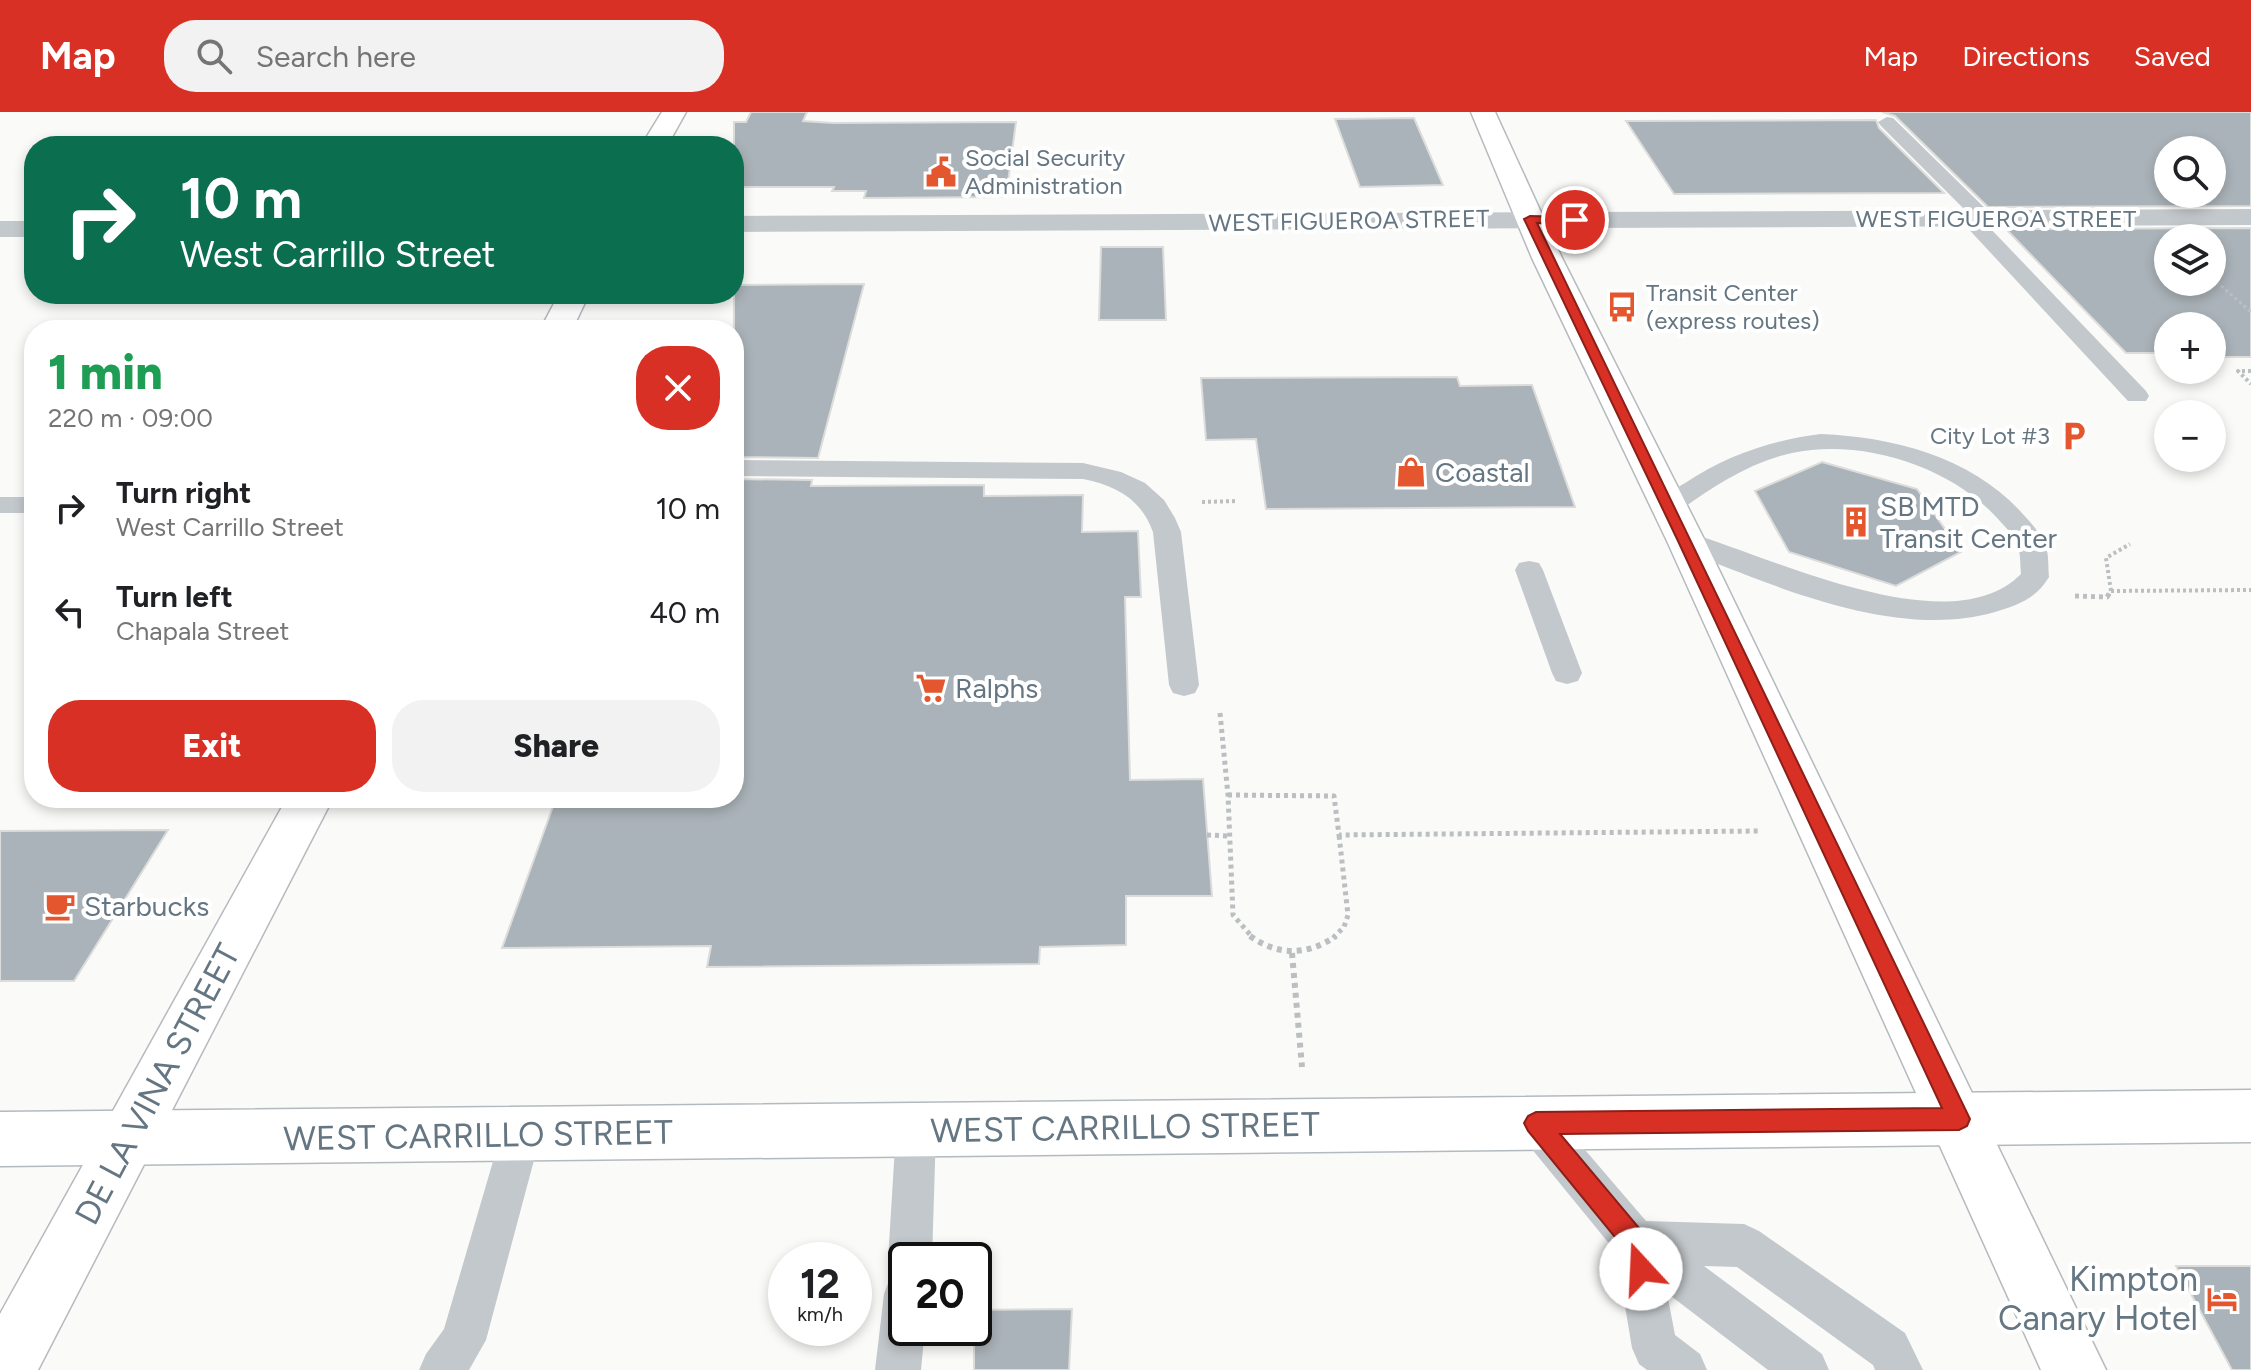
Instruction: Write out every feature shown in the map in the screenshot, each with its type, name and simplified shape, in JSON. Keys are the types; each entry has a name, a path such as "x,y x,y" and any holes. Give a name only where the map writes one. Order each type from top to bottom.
{"main road":[{"path":"660,136 674,112"},
{"path":"1483,112 1530,219 1959,1119 2074,1370"},
{"name":"DE LA VINA STREET","path":"4,1370 305,808"},
{"name":"WEST CARRILLO STREET","path":"0,1139 2251,1116"}],"street":[{"name":"WEST FIGUEROA STREET","path":"744,224 2251,217"},
{"path":"0,229 24,229"}],"lane":[{"path":"1887,122 2137,396"},
{"path":"1844,440 1912,456 1973,483 2010,514 2032,545 2035,577 2015,596 1969,610 1918,611 1755,568 1677,524 1705,480 1750,458 1795,444 1844,440"},
{"path":"744,468 1083,471 1131,484 1161,513 1167,532 1184,685"},
{"path":"0,505 24,505"},
{"path":"1529,570 1567,673"},
{"path":"1536,1123 1636,1242 1806,1370"},
{"path":"912,1242 916,1130"},
{"path":"442,1370 463,1340 521,1134"},
{"path":"1636,1242 1655,1348 1684,1370"},
{"path":"1636,1242 1744,1246 1889,1349 1900,1370"},
{"path":"898,1370 901,1346"}],"path":[{"path":"2226,290 2251,312"},
{"path":"2251,371 2238,371 2251,384"},
{"path":"1197,502 1237,501"},
{"path":"2035,577 2076,596 2107,597 2111,591 2106,558 2130,544"},
{"path":"2111,591 2251,590"},
{"path":"1218,700 1228,795 1233,915 1241,929 1256,943 1272,950 1292,953 1319,946 1342,930 1347,921 1334,796 1228,795"},
{"path":"1339,835 1822,830"},
{"path":"1207,835 1229,836"},
{"path":"1292,953 1307,1125"}],"building":[{"path":"751,112 807,112 803,121 1016,122 1006,197 864,198 866,191 832,191 834,187 744,187 744,136 734,136 734,122 746,122"},
{"path":"1882,112 2251,112 2251,206 2226,206 2226,136 2154,136 2154,206 1988,207 1895,116"},
{"path":"1414,118 1443,185 1360,187 1335,119"},
{"path":"1876,120 1879,128 1944,193 1674,194 1626,121"},
{"path":"2154,228 2154,296 2226,296 2226,228 2251,228 2251,357 2226,357 2226,312 2154,312 2154,353 2126,353 2006,229"},
{"path":"1101,247 1163,247 1166,320 1099,320"},
{"path":"864,284 818,458 744,457 744,320 734,320 734,304 744,304 744,285"},
{"path":"1457,377 1460,386 1532,385 1575,507 1266,509 1256,439 1206,440 1201,378"},
{"name":"SB MTD Transit Center","path":"1822,462 1917,489 1961,552 1896,586 1789,552 1755,491"},
{"name":"Ralphs","path":"744,479 812,480 811,486 984,485 984,496 1083,495 1082,532 1138,531 1141,597 1125,597 1130,780 1203,779 1212,896 1126,896 1126,945 1040,947 1039,964 707,967 711,946 502,948 552,808 744,808"},
{"name":"Starbucks","path":"168,830 74,981 0,981 0,831"},
{"name":"Kimpton Canary Hotel","path":"2176,1266 2251,1266 2251,1370 2232,1370"},
{"path":"1072,1309 1069,1370 974,1370 974,1346 992,1346 992,1310"}],"place":[{"name":"Social Security Administration","path":"941,172"},
{"name":"Transit Center (express routes)","path":"1622,307"},
{"name":"City Lot #3","path":"2074,436"},
{"name":"Coastal","path":"1411,472"},
{"name":"SB MTD Transit Center","path":"1856,522"},
{"name":"Ralphs","path":"931,688"},
{"name":"Starbucks","path":"60,906"},
{"name":"Kimpton Canary Hotel","path":"2222,1299"}],"route":[{"path":"1575,220 1530,219 1959,1119 1536,1123 1636,1242 1641,1269"}]}
